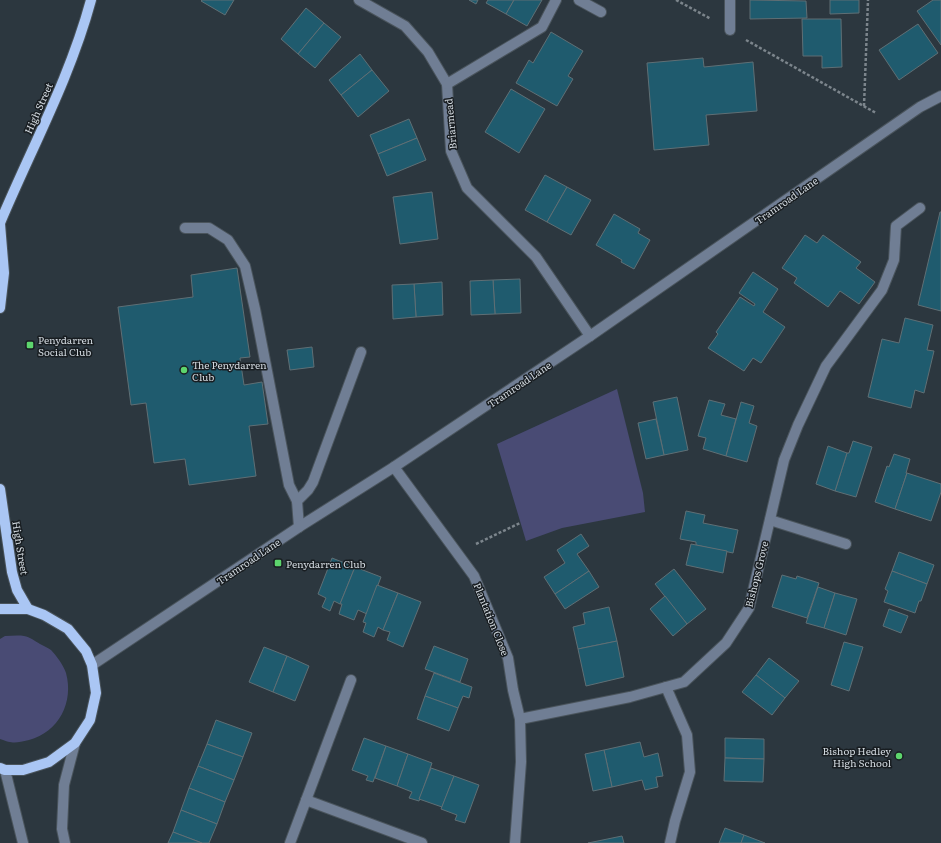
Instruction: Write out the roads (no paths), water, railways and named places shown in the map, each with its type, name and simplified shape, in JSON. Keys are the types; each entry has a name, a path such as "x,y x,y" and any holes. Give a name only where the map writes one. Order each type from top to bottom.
{"main road":[{"name":"High Street","path":"0,308 4,273 0,224 17,183 61,89 85,24 91,0"},
{"name":"High Street","path":"0,489 12,572 17,590 28,609"},
{"path":"0,609 28,609 44,615 68,629 86,651 92,665 96,693 90,720 75,743 49,762 23,770 2,769"}],"street":[{"name":"Briarmead","path":"359,0 405,26 428,52 447,84 451,151 467,188 536,257 590,336"},
{"path":"447,84 542,27 556,0"},
{"path":"579,0 601,12"},
{"path":"730,0 730,30"},
{"name":"Tramroad Lane","path":"92,665 299,527 394,467 590,336 920,107 941,96"},
{"name":"Bishops Grove","path":"520,719 630,696 684,682 726,643 749,608 784,460 798,425 826,366 882,290 894,260 896,226 920,208"},
{"path":"186,228 209,228 228,240 245,266 255,309 289,485 297,502 299,527"},
{"path":"297,502 313,482 361,352"},
{"name":"Plantation Close","path":"394,467 474,576 508,658 513,690 520,719 521,762 515,843"},
{"path":"770,520 846,544"},
{"path":"290,843 351,680"},
{"path":"666,687 687,735 690,772 670,843"},
{"path":"64,843 62,829 64,785 75,743"},
{"path":"2,769 23,843"},
{"path":"306,800 402,839 422,843"}],"place":[{"name":"Penydarren Social Club","path":"30,345"},
{"name":"The Penydarren Club","path":"184,370"},
{"name":"Penydarren Club","path":"278,563"},
{"name":"Bishop Hedley High School","path":"899,756"}]}
